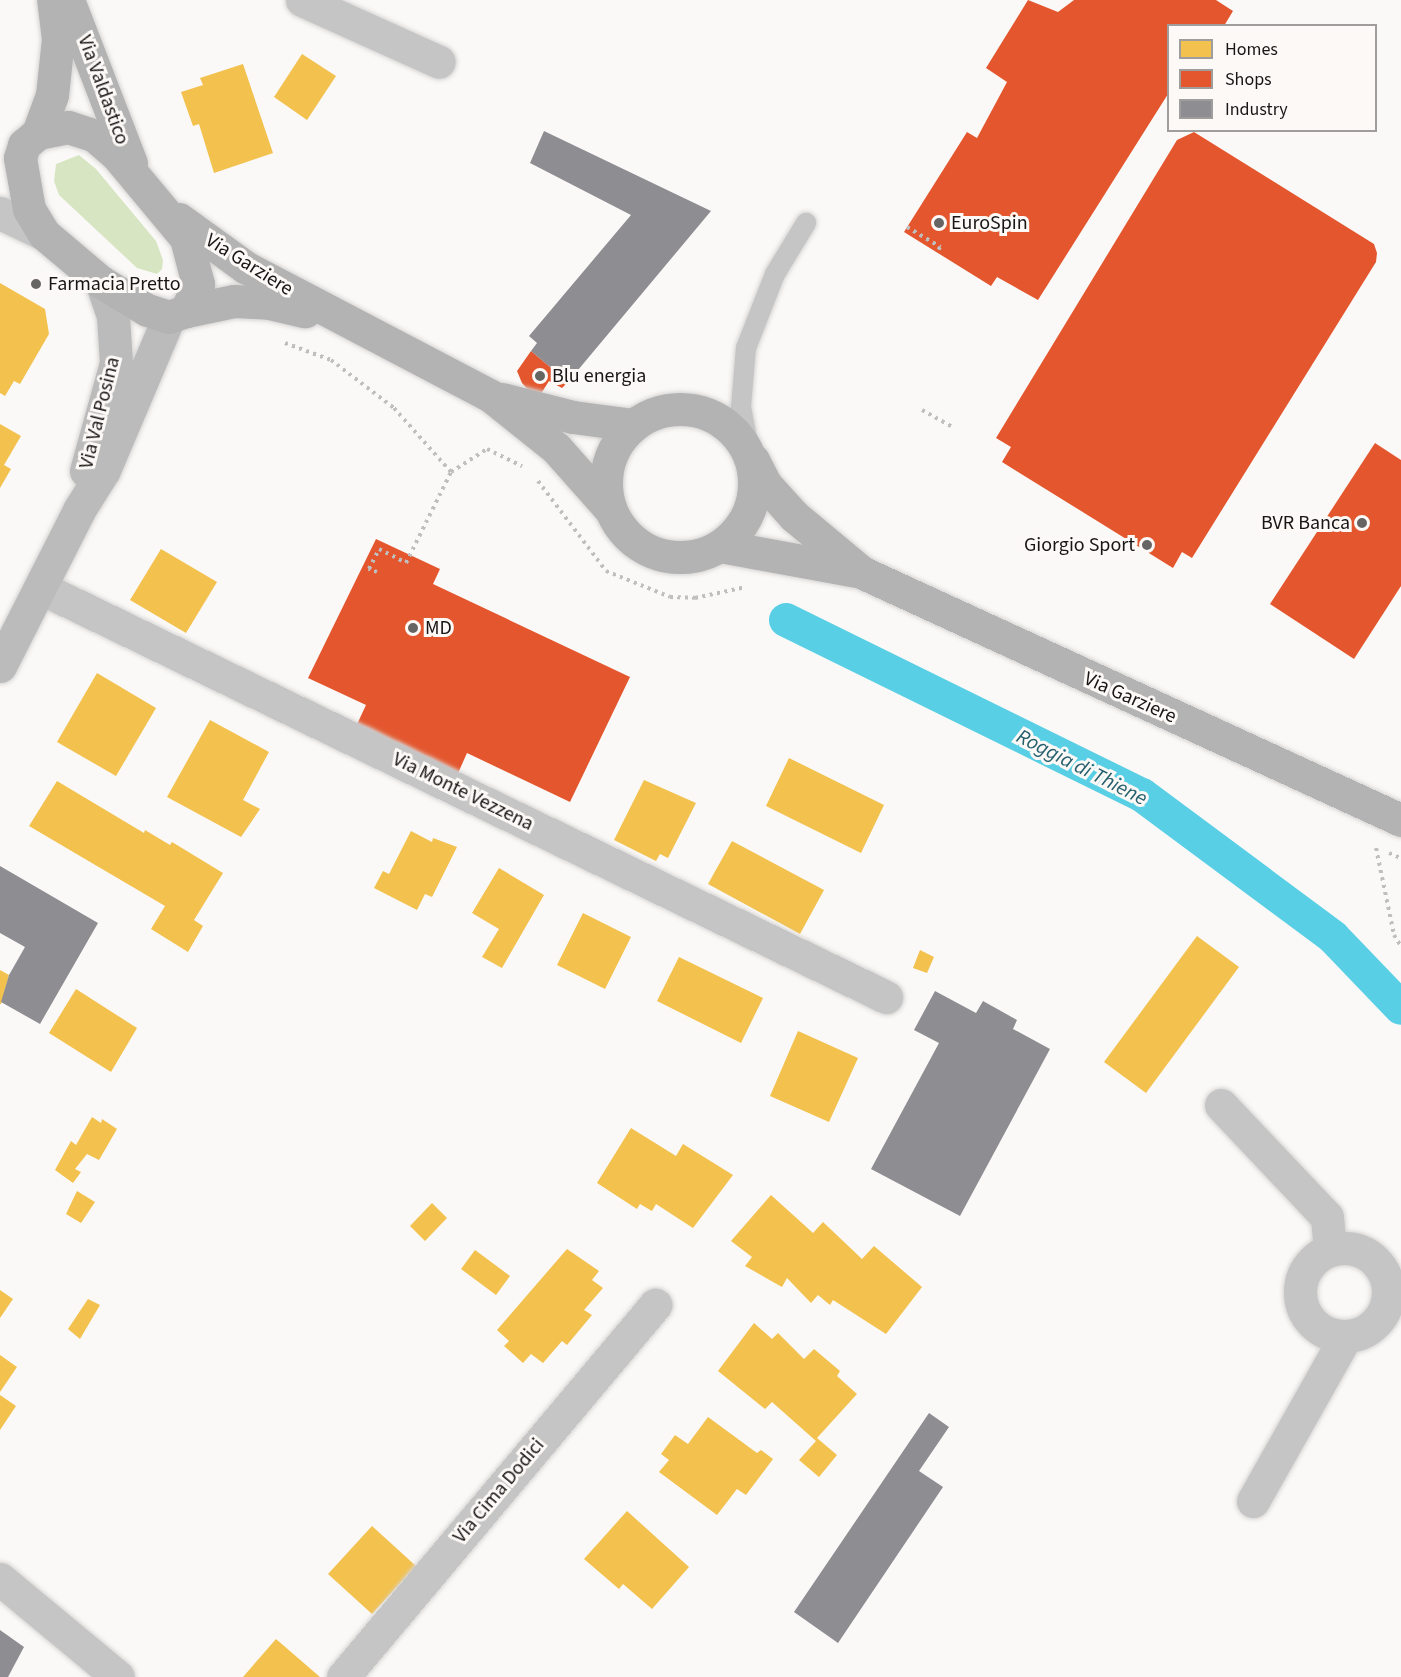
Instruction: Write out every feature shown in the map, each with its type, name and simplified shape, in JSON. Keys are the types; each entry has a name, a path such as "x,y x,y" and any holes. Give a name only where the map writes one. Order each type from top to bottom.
{"main road":[{"name":"Via Valdastico","path":"19,150 52,95 58,39 53,0"},
{"name":"Via Valdastico","path":"68,0 139,181"},
{"path":"68,127 95,136 139,181 163,207 186,238 193,254 198,284 178,314 147,310 101,282 44,234 29,209 19,150 68,127"},
{"name":"Via Garziere","path":"163,207 245,267 339,319 491,396 556,448 610,509 621,528 636,543 656,553 678,557 720,546 736,533 754,495 750,454"},
{"name":"Via Val Posina","path":"79,510 86,467 116,363 113,316 101,282"},
{"name":"Via Garziere","path":"178,314 234,301 252,302 339,319"},
{"name":"Via Val Posina","path":"0,666 79,510 104,470 178,314"},
{"name":"Via Garziere","path":"491,396 573,417 633,425"},
{"name":"Via Garziere","path":"610,509 606,494 608,463 622,436 633,425 658,412 685,408 712,415 735,431 766,484 794,516 861,572"},
{"name":"Via Garziere","path":"720,546 861,572 1401,820"}],"street":[{"path":"302,0 439,62"},
{"path":"0,213 44,234"},
{"name":"Via Monte Vezzena","path":"41,588 886,996"},
{"path":"1221,1105 1327,1217 1330,1250"},
{"path":"1330,1250 1358,1250 1371,1257 1387,1280 1393,1311 1369,1328 1346,1336 1332,1335 1314,1324 1302,1307 1300,1293 1308,1267 1330,1250"},
{"name":"Via Cima Dodici","path":"343,1677 655,1305"},
{"path":"1253,1501 1346,1336"},
{"path":"0,1579 118,1677"}],"lane":[{"path":"750,454 741,407 746,348 775,274 806,223"}],"path":[{"path":"907,227 940,247 937,252"},
{"path":"274,339 331,360 394,408 450,472"},
{"path":"922,410 954,428"},
{"path":"376,572 369,568 379,549 406,563 450,472 487,449 528,469"},
{"path":"535,478 606,572 670,597 695,598 754,585"},
{"path":"1376,848 1394,935 1401,946"}],"green space":[{"path":"79,155 96,169 156,241 163,260 162,269 157,274 137,268 59,195 54,181 56,164"}],"building: Homes":[{"path":"302,54 336,76 307,120 274,97"},
{"path":"243,64 273,153 214,173 199,124 193,126 181,92 203,85 200,78"},
{"path":"0,283 45,309 49,334 20,384 14,381 5,396 0,393"},
{"path":"0,424 21,436 4,465 11,469 0,488"},
{"path":"161,549 217,582 186,633 130,600"},
{"path":"97,673 156,708 116,776 57,742"},
{"path":"210,720 269,752 243,800 260,809 241,837 167,797"},
{"path":"789,758 884,805 861,853 766,806"},
{"path":"644,780 696,803 668,858 660,854 656,861 614,840"},
{"path":"57,781 144,833 145,830 170,845 172,842 223,873 194,920 203,926 188,952 151,929 165,906 29,826"},
{"path":"411,831 432,842 433,838 457,847 432,897 425,894 417,910 374,888 383,871 389,874"},
{"path":"732,841 824,890 800,934 708,884"},
{"path":"499,868 544,895 502,968 482,957 499,929 472,913"},
{"path":"583,913 631,937 605,989 557,965"},
{"path":"1197,936 1239,967 1146,1093 1104,1062"},
{"path":"920,950 934,957 927,973 913,968"},
{"path":"679,957 763,998 741,1043 657,1001"},
{"path":"0,970 9,975 1,1004 0,1004"},
{"path":"76,989 137,1028 111,1072 49,1033"},
{"path":"798,1031 858,1058 829,1122 770,1096"},
{"path":"92,1117 101,1123 102,1119 117,1129 99,1160 87,1154 75,1169 81,1172 73,1183 55,1170 71,1141 76,1145"},
{"path":"631,1128 676,1156 683,1144 733,1175 693,1228 656,1204 652,1211 640,1204 637,1209 597,1183"},
{"path":"77,1191 95,1202 81,1223 66,1214"},
{"path":"771,1195 813,1233 823,1222 862,1259 874,1246 922,1287 886,1334 833,1300 830,1305 818,1295 811,1303 787,1278 782,1287 745,1266 752,1257 731,1241"},
{"path":"432,1203 447,1218 425,1241 410,1226"},
{"path":"567,1249 599,1271 592,1280 603,1288 584,1310 592,1315 567,1345 562,1341 543,1363 531,1354 523,1363 504,1346 509,1341 497,1330"},
{"path":"475,1250 510,1276 496,1295 461,1269"},
{"path":"0,1290 13,1299 0,1318"},
{"path":"88,1299 100,1305 80,1339 68,1329"},
{"path":"754,1323 772,1339 778,1333 804,1359 814,1349 840,1371 837,1376 857,1394 817,1438 837,1455 819,1477 799,1460 816,1441 772,1402 765,1409 718,1371"},
{"path":"0,1355 17,1367 0,1392"},
{"path":"0,1395 16,1406 0,1430"},
{"path":"708,1417 757,1453 761,1450 773,1459 746,1495 737,1489 717,1515 659,1472 669,1460 661,1454 675,1435 688,1444"},
{"path":"627,1511 689,1567 652,1609 623,1584 619,1589 584,1559"},
{"path":"372,1526 416,1566 372,1614 328,1574"},
{"path":"276,1639 320,1677 243,1677"}],"building: Shops":[{"path":"1028,0 1058,12 1074,0 1216,0 1233,11 1225,24 1167,24 1167,96 1038,300 997,277 991,286 904,232 967,132 977,138 1007,82 986,68"},
{"path":"1194,132 1374,244 1377,253 1376,262 1192,558 1182,552 1173,568 1002,462 1011,447 996,438 1177,140"},
{"name":"Blu energia","path":"531,351 568,382 562,388 549,381 537,400 522,383 517,371"},
{"name":"BVR Banca","path":"1375,443 1401,460 1401,586 1354,659 1270,604"},
{"path":"376,539 440,569 433,584 630,677 570,802 467,753 455,780 352,735 366,705 308,678"}],"building: Industry":[{"path":"544,131 711,211 568,382 531,351 537,343 529,336 631,215 530,163"},
{"path":"0,866 98,923 40,1024 1,1002 9,975 25,947 0,933"},
{"path":"935,991 976,1013 983,1001 1017,1020 1013,1029 1050,1049 960,1216 871,1169 939,1043 914,1030"},
{"path":"929,1413 949,1427 919,1471 943,1487 838,1643 794,1612"},
{"path":"0,1630 24,1647 8,1677 0,1677"}],"waterway":[{"name":"Roggia di Thiene","path":"786,620 1142,795 1333,937 1401,1008"}],"place":[{"name":"EuroSpin","path":"939,223"},
{"name":"Farmacia Pretto","path":"36,284"},
{"name":"Blu energia","path":"540,376"},
{"name":"BVR Banca","path":"1362,523"},
{"name":"Giorgio Sport","path":"1147,545"},
{"name":"MD","path":"413,628"}]}
